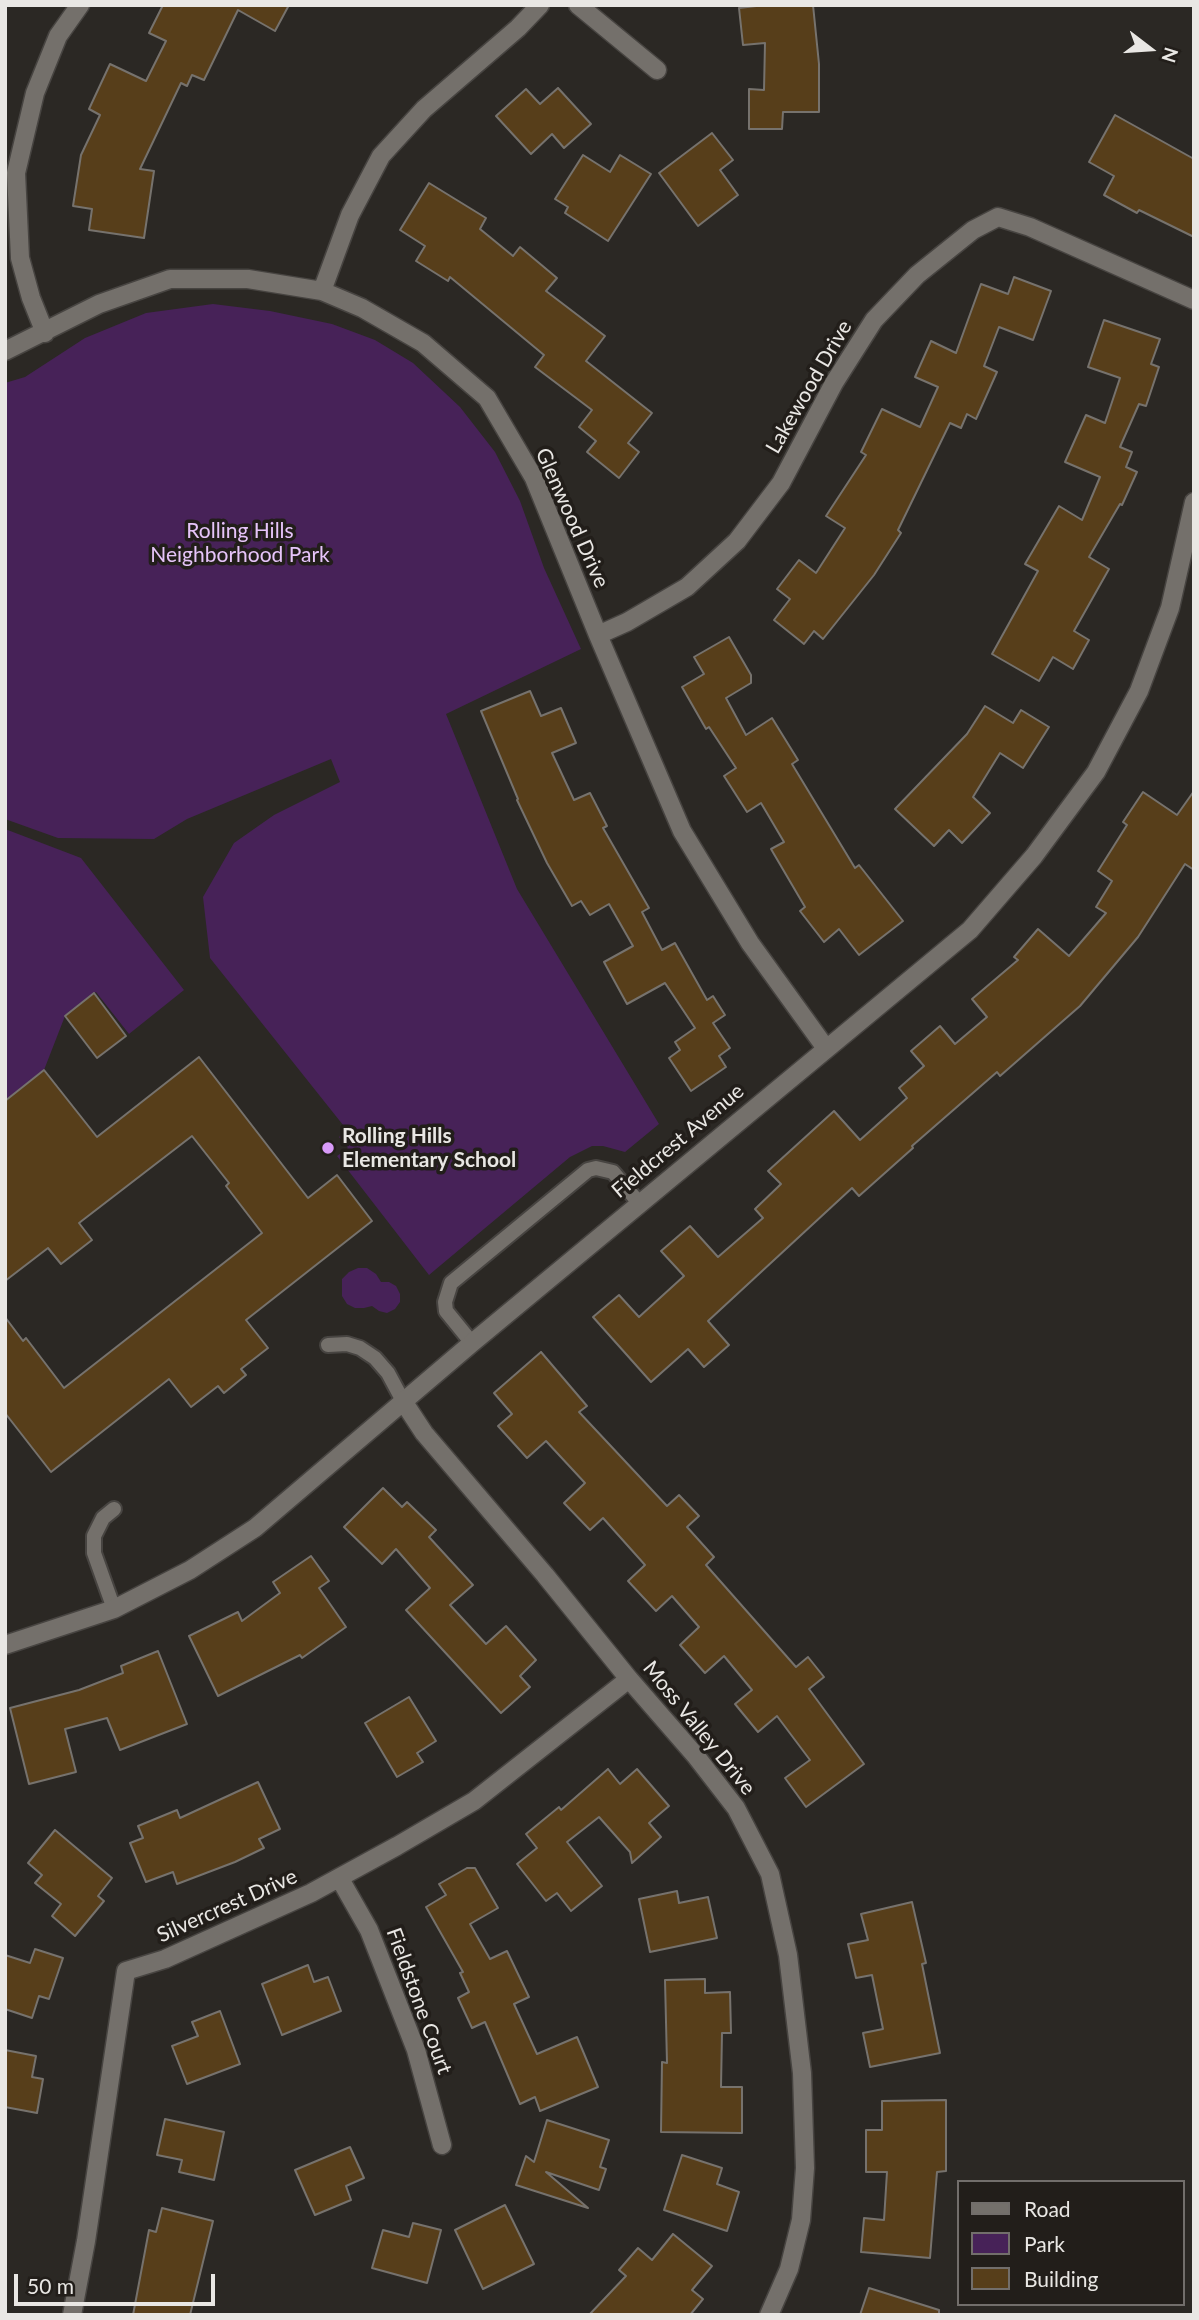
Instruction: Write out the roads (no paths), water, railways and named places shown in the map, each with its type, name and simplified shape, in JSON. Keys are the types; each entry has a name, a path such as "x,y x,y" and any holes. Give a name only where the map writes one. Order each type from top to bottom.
{"street":[{"path":"45,332 31,298 20,258 16,173 35,93 58,36 80,5"},
{"path":"322,291 350,215 381,156 424,110 540,5"},
{"path":"578,5 657,70"},
{"name":"Lakewood Drive","path":"598,635 627,622 687,587 737,541 781,483 834,383 874,320 918,275 973,230 998,217 1009,220 1194,300"},
{"name":"Glenwood Drive","path":"5,351 99,304 170,279 248,279 322,291 362,308 423,343 487,398 534,478 682,831 750,943 825,1048"},
{"name":"Fieldcrest Avenue","path":"5,1645 114,1609 190,1570 255,1528 472,1343 970,930 1034,856 1096,772 1139,691 1170,608 1194,502"},
{"name":"Moss Valley Drive","path":"403,1401 424,1433 695,1755 736,1808 770,1874 788,1955 802,2073 805,2168 801,2220 789,2269 768,2315"},
{"name":"Silvercrest Drive","path":"72,2315 86,2241 126,1971 165,1959 340,1879 474,1801 629,1679"},
{"name":"Fieldstone Court","path":"340,1879 369,1930 416,2050 442,2145"}],"lane":[{"path":"472,1343 446,1311 445,1302 451,1283 588,1170 596,1168 613,1172 640,1203"},
{"path":"328,1345 347,1343 375,1358 388,1373 403,1401"},
{"path":"114,1509 103,1518 94,1536 94,1553 114,1609"}],"place":[{"name":"Rolling Hills Elementary School","path":"328,1148"}],"park label":[{"name":"Rolling Hills Neighborhood Park","path":"240,543"}]}
